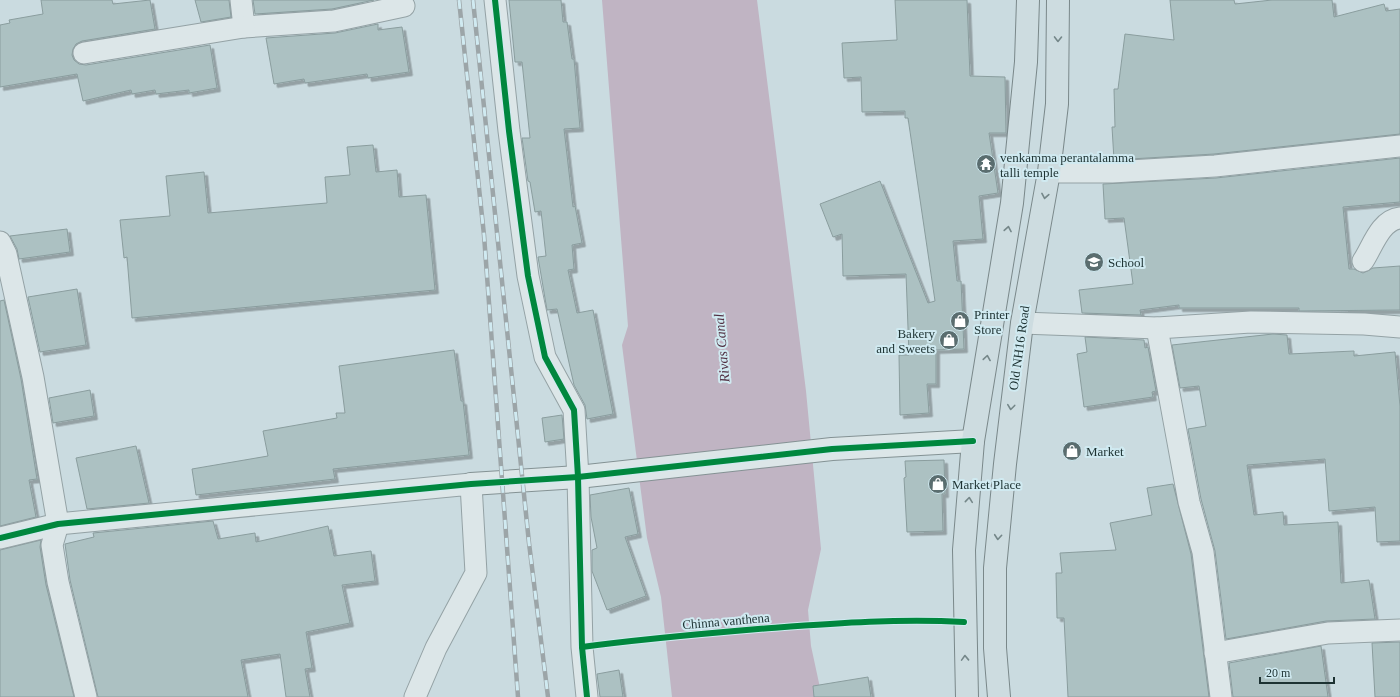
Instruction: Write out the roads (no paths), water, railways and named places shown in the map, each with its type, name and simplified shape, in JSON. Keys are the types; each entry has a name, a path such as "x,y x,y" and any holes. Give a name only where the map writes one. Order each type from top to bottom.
{"main road":[{"path":"967,697 964,550 973,441 1012,203 1026,62 1028,0"},
{"name":"Old NH16 Road","path":"999,697 995,648 995,568 1004,464 1022,323 1049,172 1057,104 1058,0"}],"street":[{"path":"241,0 244,27"},
{"path":"495,0 509,131 528,276 545,357 574,410 578,478 582,647 587,697"},
{"path":"84,53 244,27 334,21 404,6"},
{"path":"1049,172 1112,172 1215,166 1400,146"},
{"path":"1362,261 1384,227 1395,218 1400,218"},
{"path":"0,242 6,254 33,377 58,524 52,545 58,582 86,697"},
{"path":"1022,323 1157,328 1251,322 1364,324 1400,327"},
{"path":"1157,328 1189,502 1203,552 1221,697"},
{"path":"0,538 58,524 471,484 578,478 832,449 973,441"},
{"path":"415,697 436,648 476,574 471,484"},
{"path":"1215,653 1328,633 1400,630"}],"water":[{"name":"Rivas Canal","path":"602,0 757,0 806,391 821,549 808,610 811,646 822,697 672,697 661,597 647,538 622,345 628,326"}],"railway":[{"path":"459,0 484,235 518,697"},
{"path":"473,0 529,543 548,697"}],"place":[{"name":"venkamma perantalamma talli temple","path":"986,164"},
{"name":"School","path":"1094,262"},
{"name":"Printer Store","path":"960,321"},
{"name":"Bakery and Sweets","path":"949,340"},
{"name":"Market","path":"1072,451"},
{"name":"Market Place","path":"938,484"}]}
